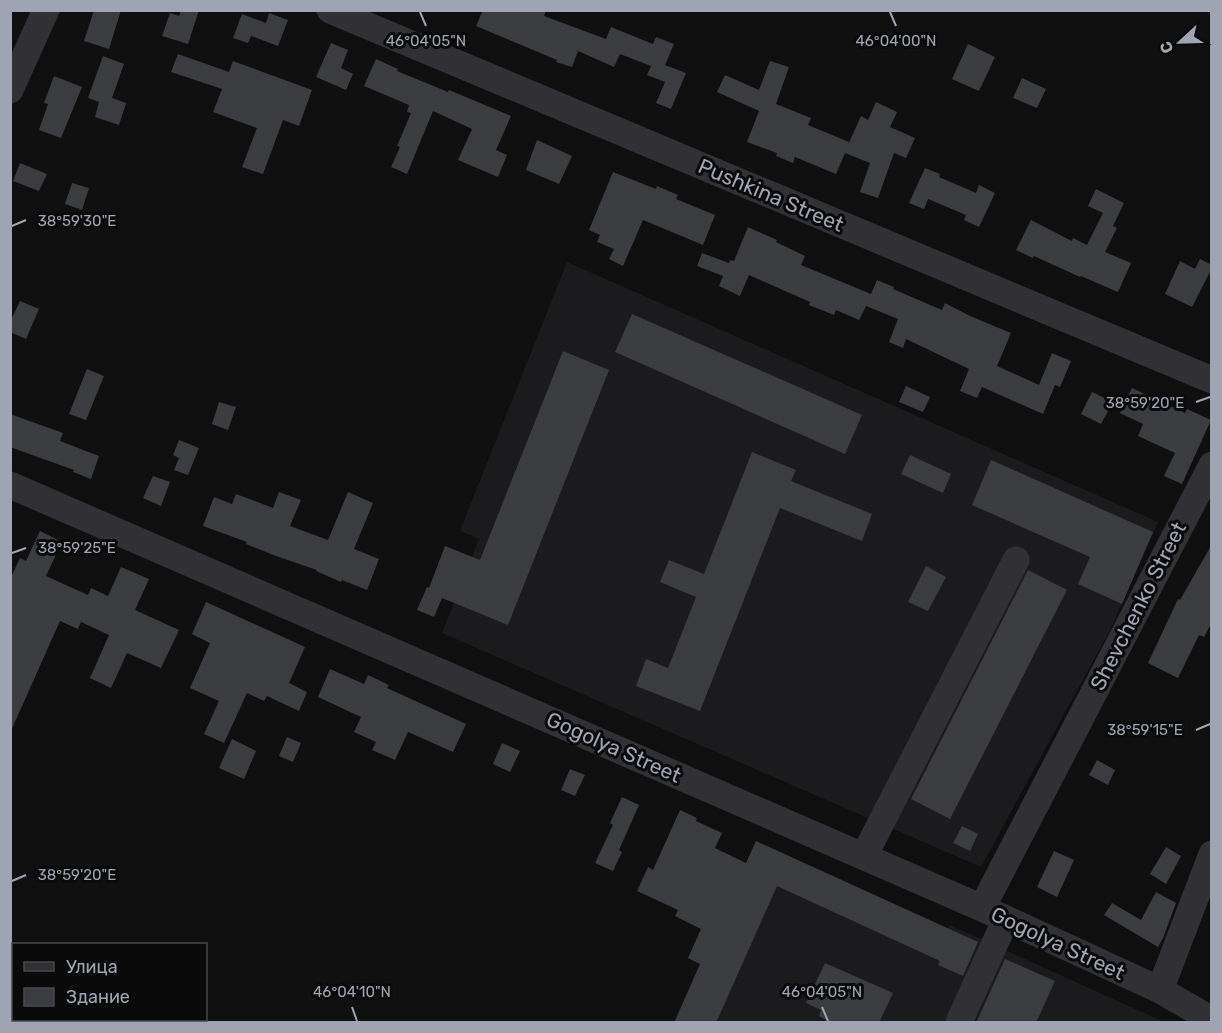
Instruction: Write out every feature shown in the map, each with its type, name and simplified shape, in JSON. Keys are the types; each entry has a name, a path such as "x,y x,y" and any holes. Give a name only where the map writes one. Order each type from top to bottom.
{"street":[{"path":"10,90 46,10"},
{"name":"Pushkina Street","path":"330,10 1212,381"},
{"name":"Shevchenko Street","path":"959,1023 994,913 1212,465"},
{"name":"Gogolya Street","path":"10,485 994,913 1160,990 1212,1020"},
{"path":"864,856 1016,560"},
{"path":"1160,990 1212,854"}],"shaded area":[{"path":"567,262 1158,522 1110,630 981,867 442,633 479,539 460,531"},
{"path":"756,841 948,929 950,925 1164,1022 674,1022"}],"building":[{"path":"94,10 121,10 109,49 84,41"},
{"path":"181,10 199,10 188,44 162,36 170,13 179,16"},
{"path":"483,10 546,10 544,16 606,39 611,27 653,44 656,37 674,44 665,65 686,73 671,109 656,103 665,82 647,75 651,66 620,54 614,67 578,51 572,67 556,62 557,60 476,26"},
{"path":"269,13 288,20 278,46 251,36 248,43 233,38 242,14 266,23"},
{"path":"331,43 348,50 341,68 353,74 346,90 316,77"},
{"path":"968,44 995,57 979,91 952,79"},
{"path":"178,54 229,72 233,61 312,90 299,126 283,120 263,174 242,167 257,128 213,112 222,89 171,72"},
{"path":"103,56 124,64 112,98 126,103 119,125 95,117 99,102 88,98"},
{"path":"376,59 398,69 397,71 511,116 496,150 507,155 498,177 458,160 472,129 433,111 407,174 391,167 411,113 407,112 409,105 364,86"},
{"path":"770,61 789,67 776,104 811,118 808,125 849,142 847,147 861,116 868,120 876,102 897,112 890,127 915,138 906,158 894,153 878,198 860,192 870,163 845,153 836,174 795,157 793,163 776,156 777,153 747,142 759,111 717,92 725,75 759,90"},
{"path":"54,76 82,87 61,138 39,130 48,104 44,103"},
{"path":"1022,78 1046,89 1037,108 1013,98"},
{"path":"537,140 572,156 559,184 526,170"},
{"path":"20,163 47,174 39,191 13,181"},
{"path":"925,168 940,174 939,177 976,193 979,185 995,193 979,227 964,220 966,215 928,199 924,209 909,203"},
{"path":"613,172 656,189 657,186 678,195 676,199 715,215 703,245 643,220 623,266 609,259 614,249 597,242 600,235 589,230"},
{"path":"72,183 89,188 82,210 65,204"},
{"path":"1096,189 1124,203 1113,226 1117,228 1105,252 1131,263 1118,292 1016,250 1031,220 1072,241 1073,238 1087,245 1103,213 1088,206"},
{"path":"748,227 805,256 801,265 871,294 877,280 942,310 945,303 1011,333 997,366 1039,385 1052,353 1071,361 1060,387 1055,385 1043,414 982,387 977,398 960,391 969,369 906,339 903,348 889,342 898,319 866,306 859,320 836,310 834,315 749,275 740,296 719,286 723,276 697,266 702,253 729,263 730,260 734,261"},
{"path":"1200,259 1212,265 1212,268 1192,307 1165,294 1180,261 1195,269"},
{"path":"20,301 39,309 26,339 10,332 10,322"},
{"path":"632,314 862,415 845,454 615,352"},
{"path":"563,351 609,370 508,625 442,598 434,617 417,610 427,587 429,588 445,546 480,560"},
{"path":"87,369 104,376 86,420 69,414"},
{"path":"906,386 930,397 923,412 899,402"},
{"path":"1132,388 1185,413 1187,409 1211,420 1182,484 1164,476 1175,453 1138,436 1143,424 1120,413"},
{"path":"1092,392 1113,402 1101,424 1081,414"},
{"path":"219,402 236,407 228,430 212,424"},
{"path":"10,414 63,433 60,441 99,456 91,479 73,472 74,470 10,447"},
{"path":"179,440 199,448 188,475 174,470 179,458 173,455"},
{"path":"752,452 796,470 791,481 872,514 862,541 780,508 700,711 636,686 646,659 668,668 696,597 660,582 669,560 704,574"},
{"path":"910,455 951,474 943,493 901,474"},
{"path":"991,460 1153,532 1122,604 1078,584 1090,557 972,505"},
{"path":"153,476 170,482 161,506 143,498"},
{"path":"279,492 301,500 290,526 328,540 348,492 373,503 354,549 379,559 367,590 342,580 341,582 317,570 203,526 214,497 232,504 236,494 273,508"},
{"path":"40,531 62,542 46,576 88,595 91,588 108,596 121,567 149,579 135,610 179,630 161,668 127,653 111,688 90,678 109,635 81,622 78,629 60,621 10,733 10,579 20,558 26,561"},
{"path":"1212,544 1212,622 1204,637 1199,635 1178,678 1148,663 1178,599 1180,600"},
{"path":"926,566 946,577 928,611 908,602"},
{"path":"1028,570 1067,590 950,819 911,799"},
{"path":"206,602 305,647 289,683 307,692 299,711 267,696 264,701 247,693 224,743 204,734 219,701 190,688 210,643 192,634"},
{"path":"330,669 364,684 368,675 389,685 387,688 466,724 453,752 408,732 395,760 372,750 376,742 354,732 361,717 318,697"},
{"path":"287,737 301,743 293,762 279,756"},
{"path":"232,739 256,751 244,779 219,768"},
{"path":"502,743 520,751 510,772 493,764"},
{"path":"1097,760 1115,770 1108,785 1089,775"},
{"path":"570,769 585,775 575,796 561,790"},
{"path":"622,797 639,805 619,850 622,852 613,871 595,863 613,825 610,823"},
{"path":"680,810 697,818 696,821 722,833 715,848 746,863 756,841 978,942 963,976 938,965 940,961 777,886 716,1023 674,1023 700,964 688,958 701,929 675,916 678,910 637,891 648,867 653,870"},
{"path":"962,826 978,834 970,851 953,843"},
{"path":"1166,847 1181,856 1166,884 1150,874"},
{"path":"1054,851 1074,860 1057,897 1037,887"},
{"path":"1156,892 1176,903 1158,947 1104,915 1112,903 1141,920"},
{"path":"1005,959 1055,981 1036,1023 976,1023"},
{"path":"825,963 893,993 879,1023 832,1023 819,1016 821,1010 806,1003"}]}
